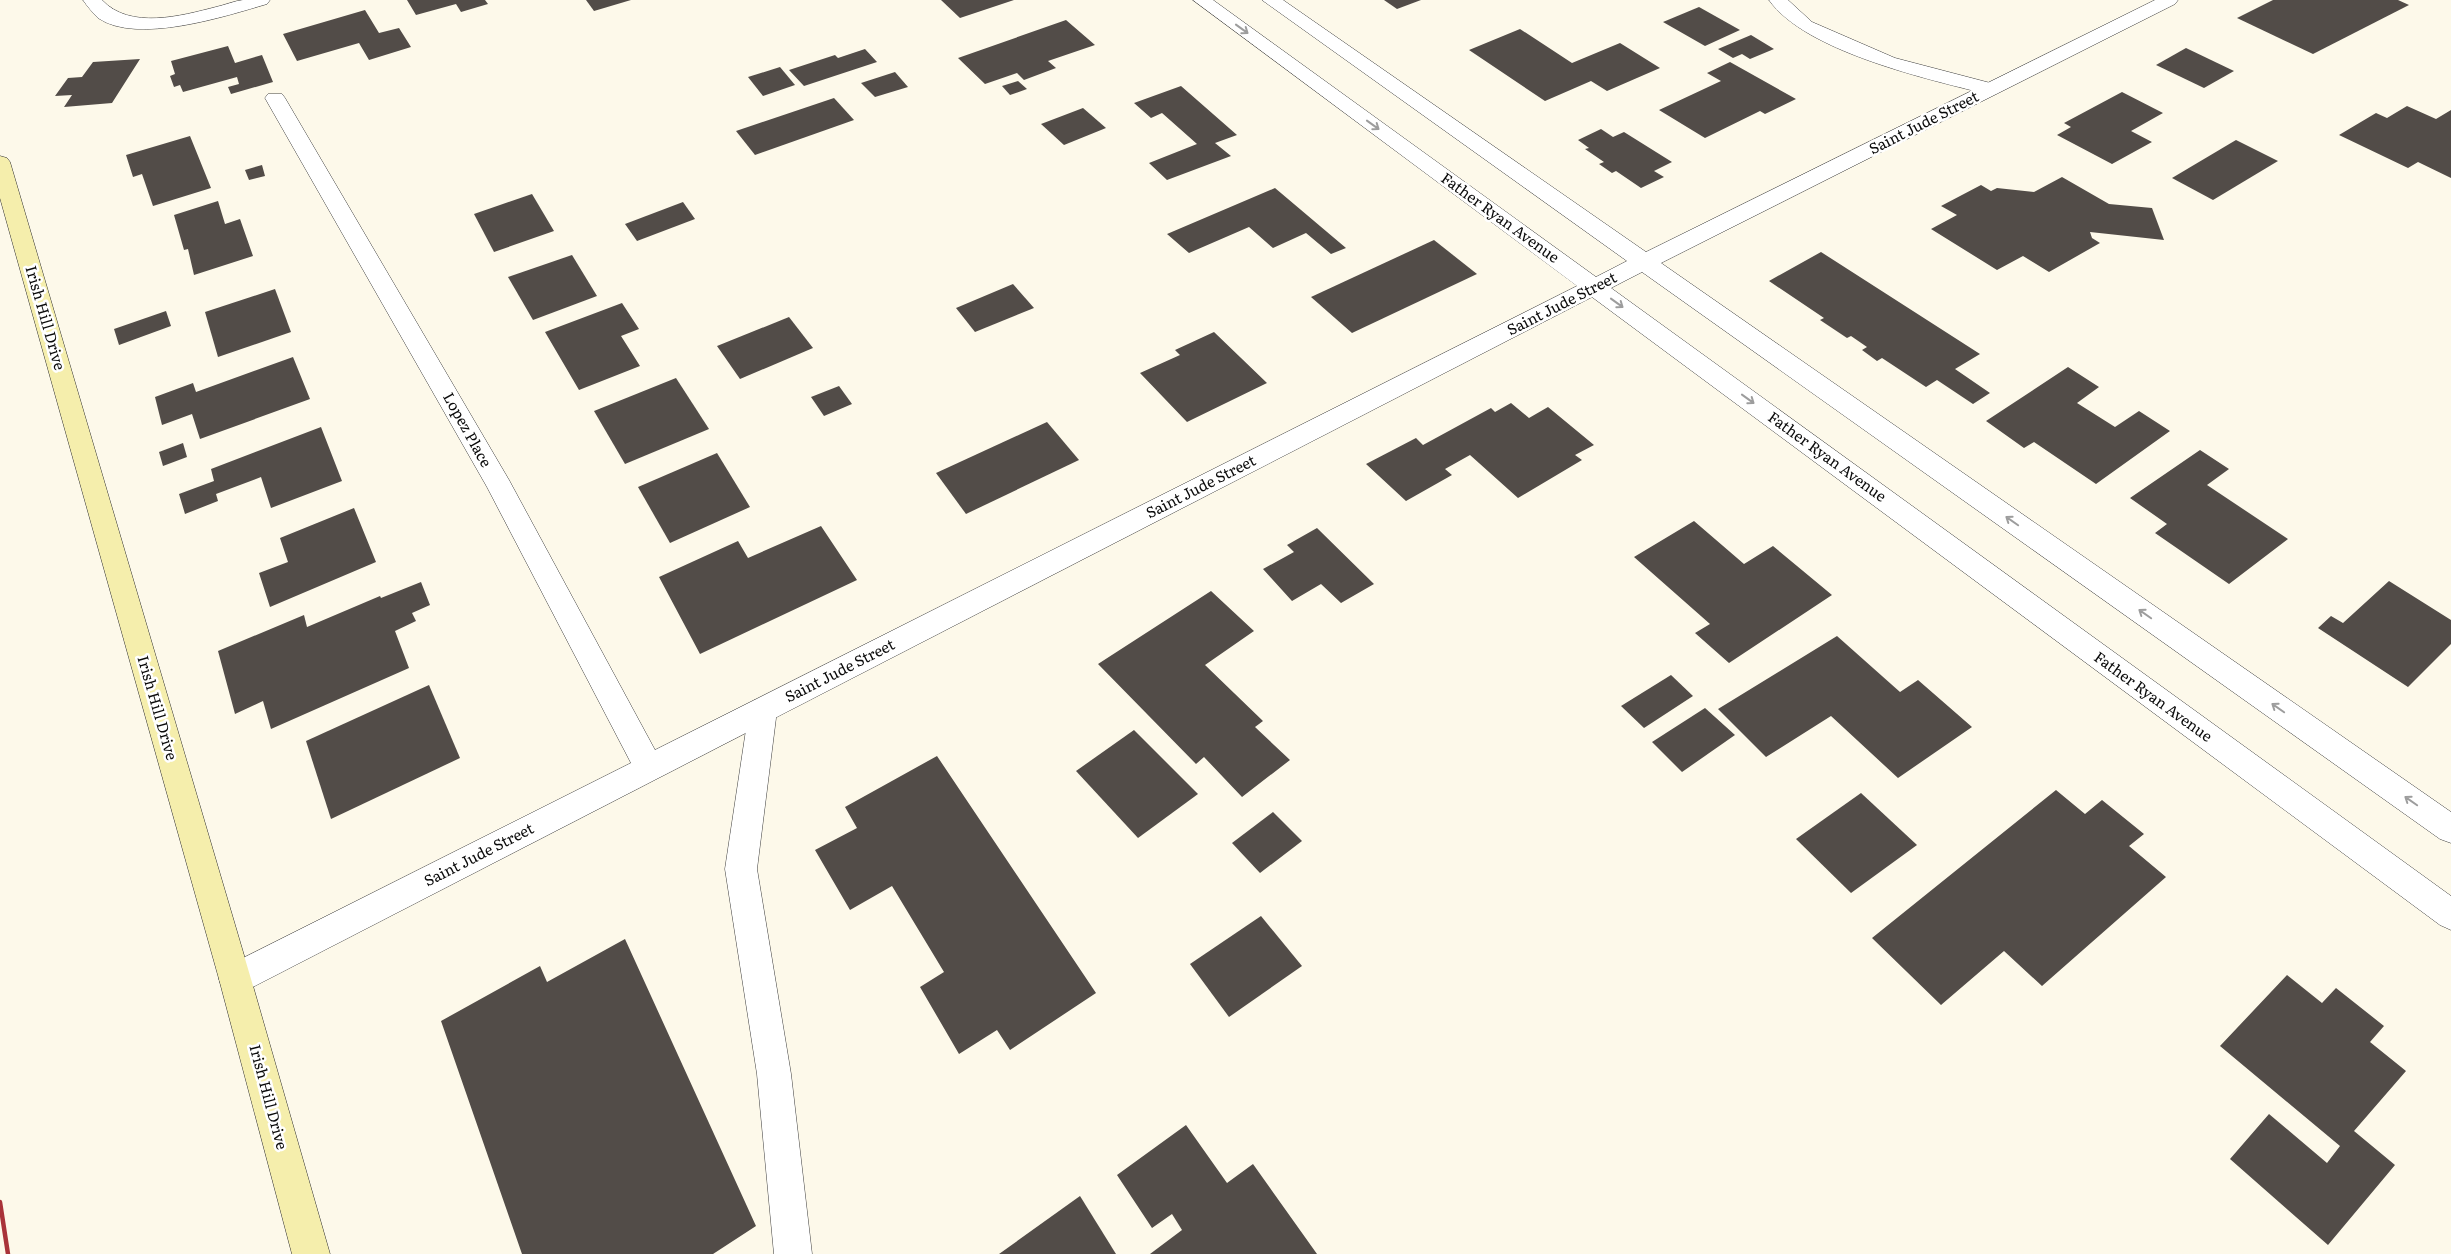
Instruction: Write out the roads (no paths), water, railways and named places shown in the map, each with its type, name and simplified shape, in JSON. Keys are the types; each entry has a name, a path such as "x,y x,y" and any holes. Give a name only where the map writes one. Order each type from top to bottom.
{"main road":[{"name":"Irish Hill Drive","path":"0,162 235,979 311,1254"}],"street":[{"path":"92,0 111,17 136,23 167,22 202,17 261,0"},
{"name":"Father Ryan Avenue","path":"1202,0 1595,286 2451,916"},
{"path":"1271,0 2451,829"},
{"path":"1778,0 1806,26 1888,62 1991,89"},
{"name":"Saint Jude Street","path":"235,979 1595,286 2169,0"},
{"name":"Lopez Place","path":"275,98 352,234 434,370 531,543 649,768"},
{"path":"763,710 740,869 774,1074 793,1254"}],"railway":[{"path":"0,1202 8,1254"}]}
